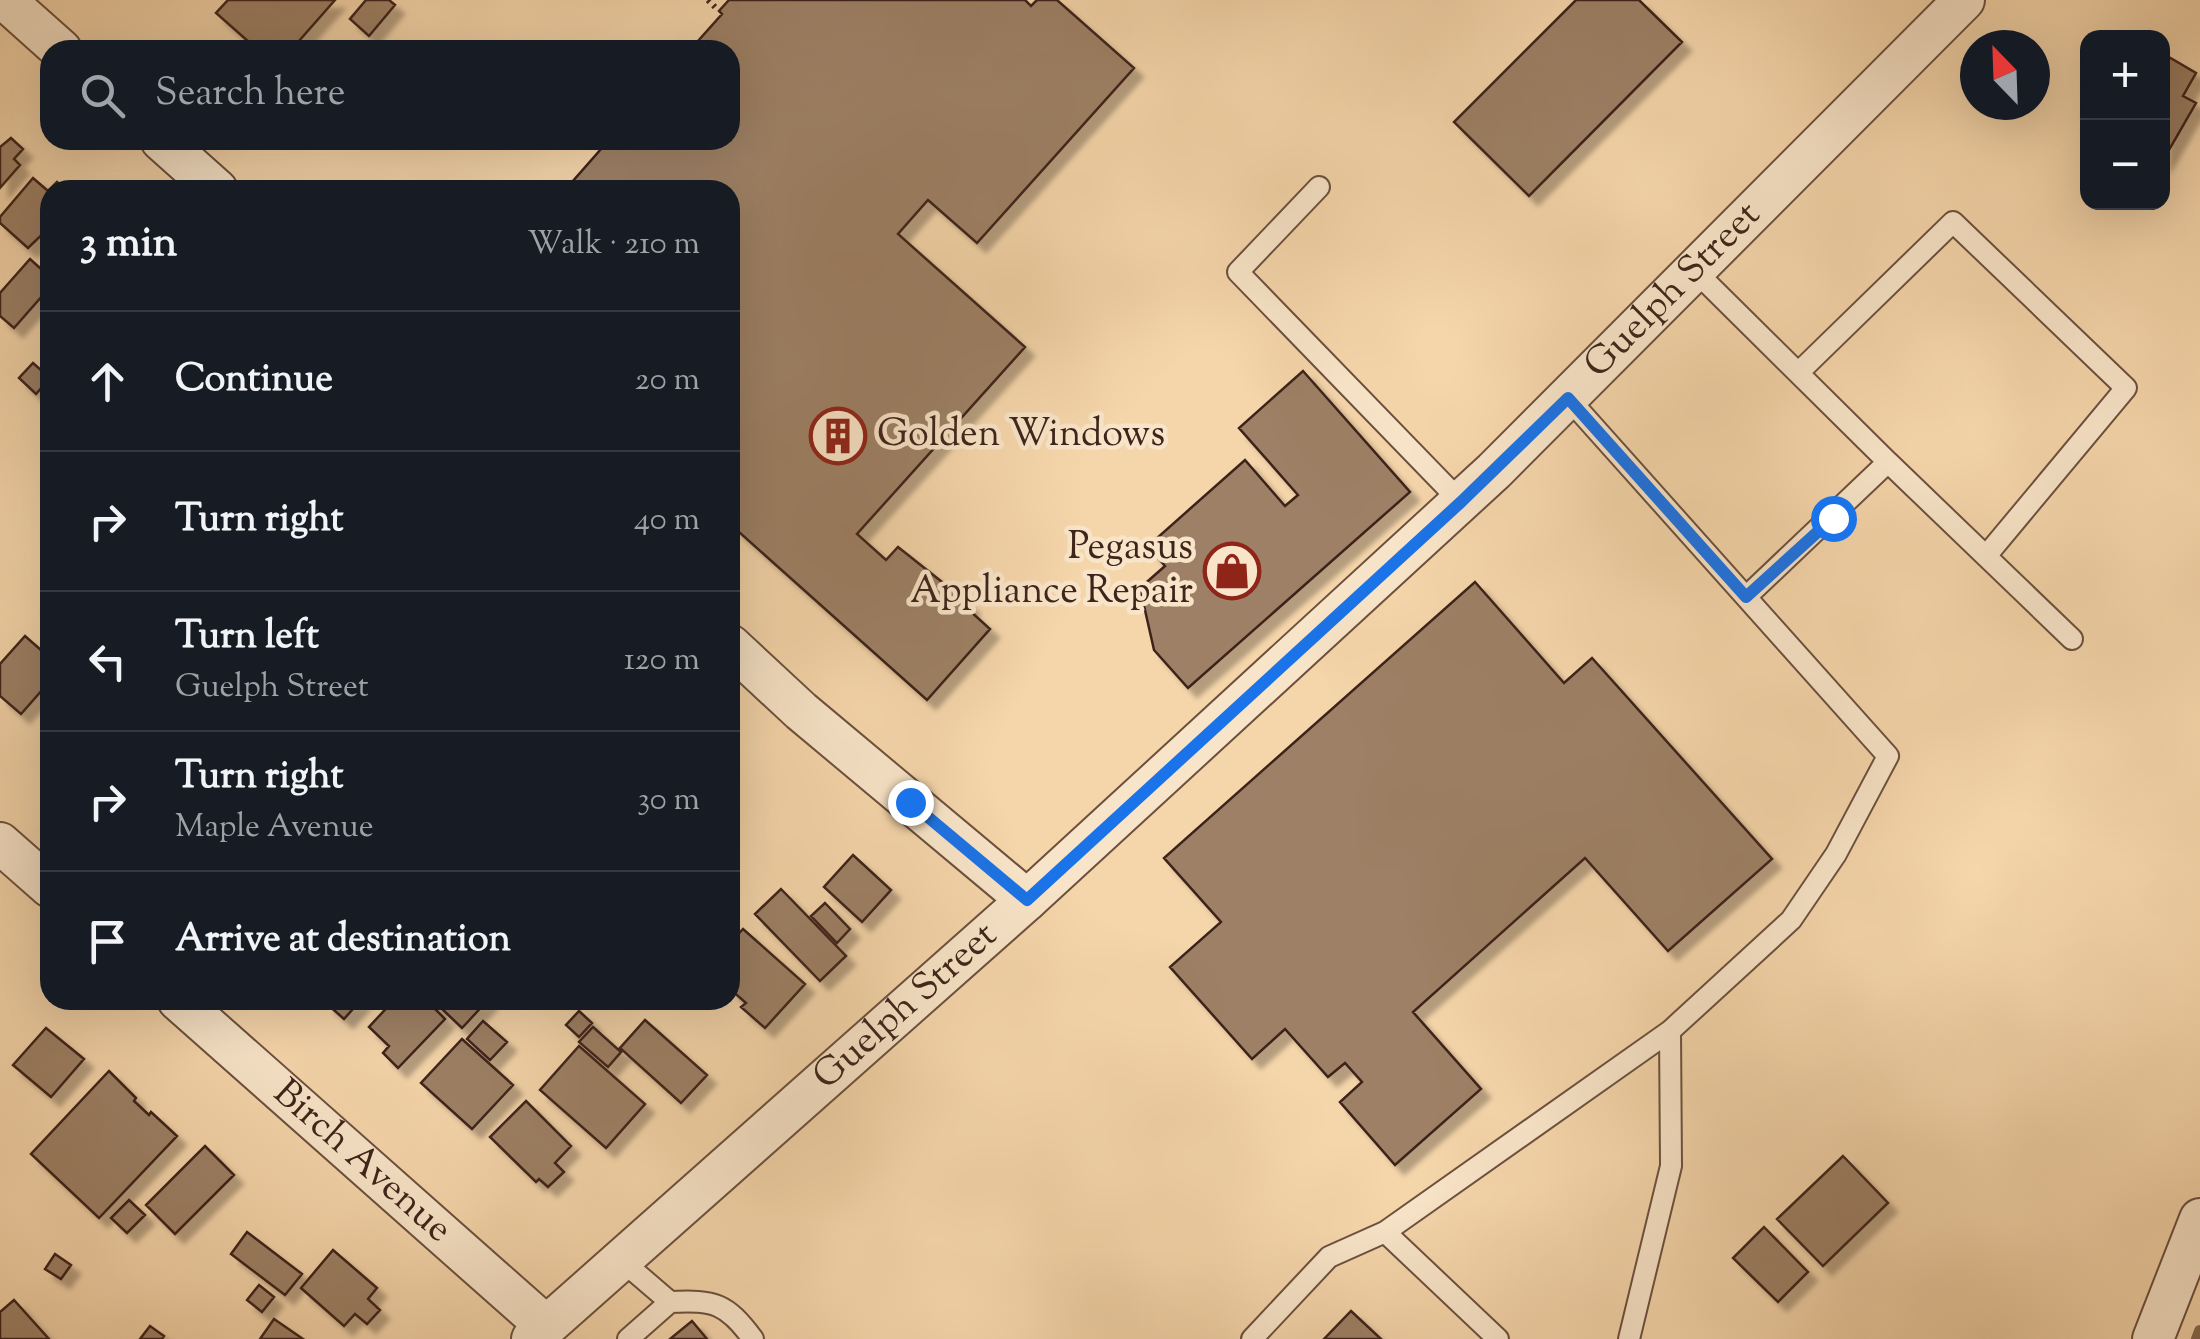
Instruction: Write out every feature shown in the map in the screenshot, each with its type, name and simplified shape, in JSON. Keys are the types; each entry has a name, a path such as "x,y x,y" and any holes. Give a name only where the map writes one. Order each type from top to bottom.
{"street":[{"path":"5,0 49,40"},
{"name":"Guelph Street","path":"539,1333 1027,900 1461,502 1964,0"},
{"path":"172,150 206,180"},
{"path":"740,654 801,711 1027,900"},
{"path":"0,843 40,878"},
{"name":"Birch Avenue","path":"189,1010 539,1333"},
{"path":"2152,1339 2200,1219"}],"lane":[{"path":"1320,187 1238,272 1461,502"},
{"path":"1798,374 1953,222 2126,388 1986,556"},
{"path":"1694,270 2072,639"},
{"path":"1252,1339 1328,1257 1386,1232 1670,1031 1791,920 1836,854 1888,756 1568,398"},
{"path":"1746,597 1888,462"},
{"path":"1630,1339 1672,1166 1670,1031"},
{"path":"1386,1232 1498,1339"},
{"path":"621,1260 670,1302"},
{"path":"628,1339 670,1302 705,1300 734,1314 754,1339"}],"path":[{"path":"708,0 715,7"}],"building":[{"path":"228,0 335,0 300,40 247,40 216,13"},
{"path":"366,0 389,0 395,5 369,36 350,19"},
{"name":"Golden Windows","path":"729,0 1025,0 1031,6 1037,0 1057,0 1134,68 977,243 928,200 898,234 1025,347 857,534 886,560 898,547 971,605 968,609 990,629 927,700 740,533 740,180 574,180 600,150 740,150 740,40 699,40 722,14 719,11"},
{"path":"1576,0 1639,0 1682,42 1529,196 1454,122"},
{"path":"2170,58 2196,73 2183,96 2196,103 2170,148"},
{"path":"11,138 23,149 14,159 20,165 0,188 0,147"},
{"path":"33,178 40,184 40,237 28,248 0,223 0,217"},
{"path":"30,259 40,268 40,298 14,328 0,316 0,293"},
{"path":"33,363 40,369 40,389 36,394 19,378"},
{"path":"1303,371 1410,492 1188,688 1154,650 1140,588 1165,566 1148,546 1245,460 1285,506 1298,495 1239,428"},
{"path":"1475,582 1564,683 1592,658 1772,859 1668,951 1585,858 1413,1012 1481,1089 1395,1165 1340,1102 1362,1082 1345,1063 1328,1077 1285,1029 1252,1059 1170,967 1221,922 1164,858"},
{"path":"25,636 40,649 40,692 21,714 0,696 0,664"},
{"path":"853,855 891,890 862,922 824,887"},
{"path":"781,889 846,956 820,981 755,914"},
{"path":"825,903 850,929 837,943 811,916"},
{"path":"743,929 805,984 765,1028 741,1007 746,1003 740,998"},
{"path":"334,1010 352,1010 344,1019"},
{"path":"385,1010 436,1010 445,1019 398,1068 383,1053 389,1046 369,1027"},
{"path":"443,1010 479,1010 462,1028"},
{"path":"579,1011 592,1023 579,1037 566,1025"},
{"path":"645,1020 707,1075 681,1103 620,1048"},
{"path":"483,1021 507,1042 490,1060 467,1039"},
{"path":"593,1027 621,1052 608,1067 579,1042"},
{"path":"46,1028 84,1059 51,1097 13,1065"},
{"path":"462,1039 513,1085 472,1129 421,1083"},
{"path":"579,1046 645,1104 606,1148 540,1090"},
{"path":"109,1071 136,1098 134,1101 177,1136 99,1218 31,1154"},
{"path":"526,1101 571,1146 555,1163 564,1172 548,1187 539,1179 536,1182 490,1137"},
{"path":"205,1146 234,1175 175,1234 146,1205"},
{"path":"1843,1156 1888,1203 1823,1266 1777,1219"},
{"path":"129,1200 145,1215 127,1233 111,1218"},
{"path":"1764,1227 1808,1272 1778,1302 1733,1258"},
{"path":"247,1232 302,1274 285,1295 231,1254"},
{"path":"333,1250 377,1288 368,1299 380,1310 367,1324 355,1314 344,1326 301,1288"},
{"path":"55,1254 71,1265 61,1279 45,1269"},
{"path":"259,1285 274,1297 262,1312 247,1300"},
{"path":"14,1300 49,1339 0,1339 0,1312"},
{"path":"1351,1311 1381,1339 1324,1339"},
{"path":"274,1319 303,1339 260,1339"},
{"path":"692,1321 707,1339 670,1339"},
{"path":"150,1326 164,1336 162,1339 140,1339"}],"waterway":[{"path":"2197,1339 2200,1331"}],"place":[{"name":"Golden Windows","path":"838,436"},
{"name":"Pegasus Appliance Repair","path":"1232,571"}],"route":[{"path":"910,802 1027,900 1461,502 1568,398 1746,597 1833,518"}]}
